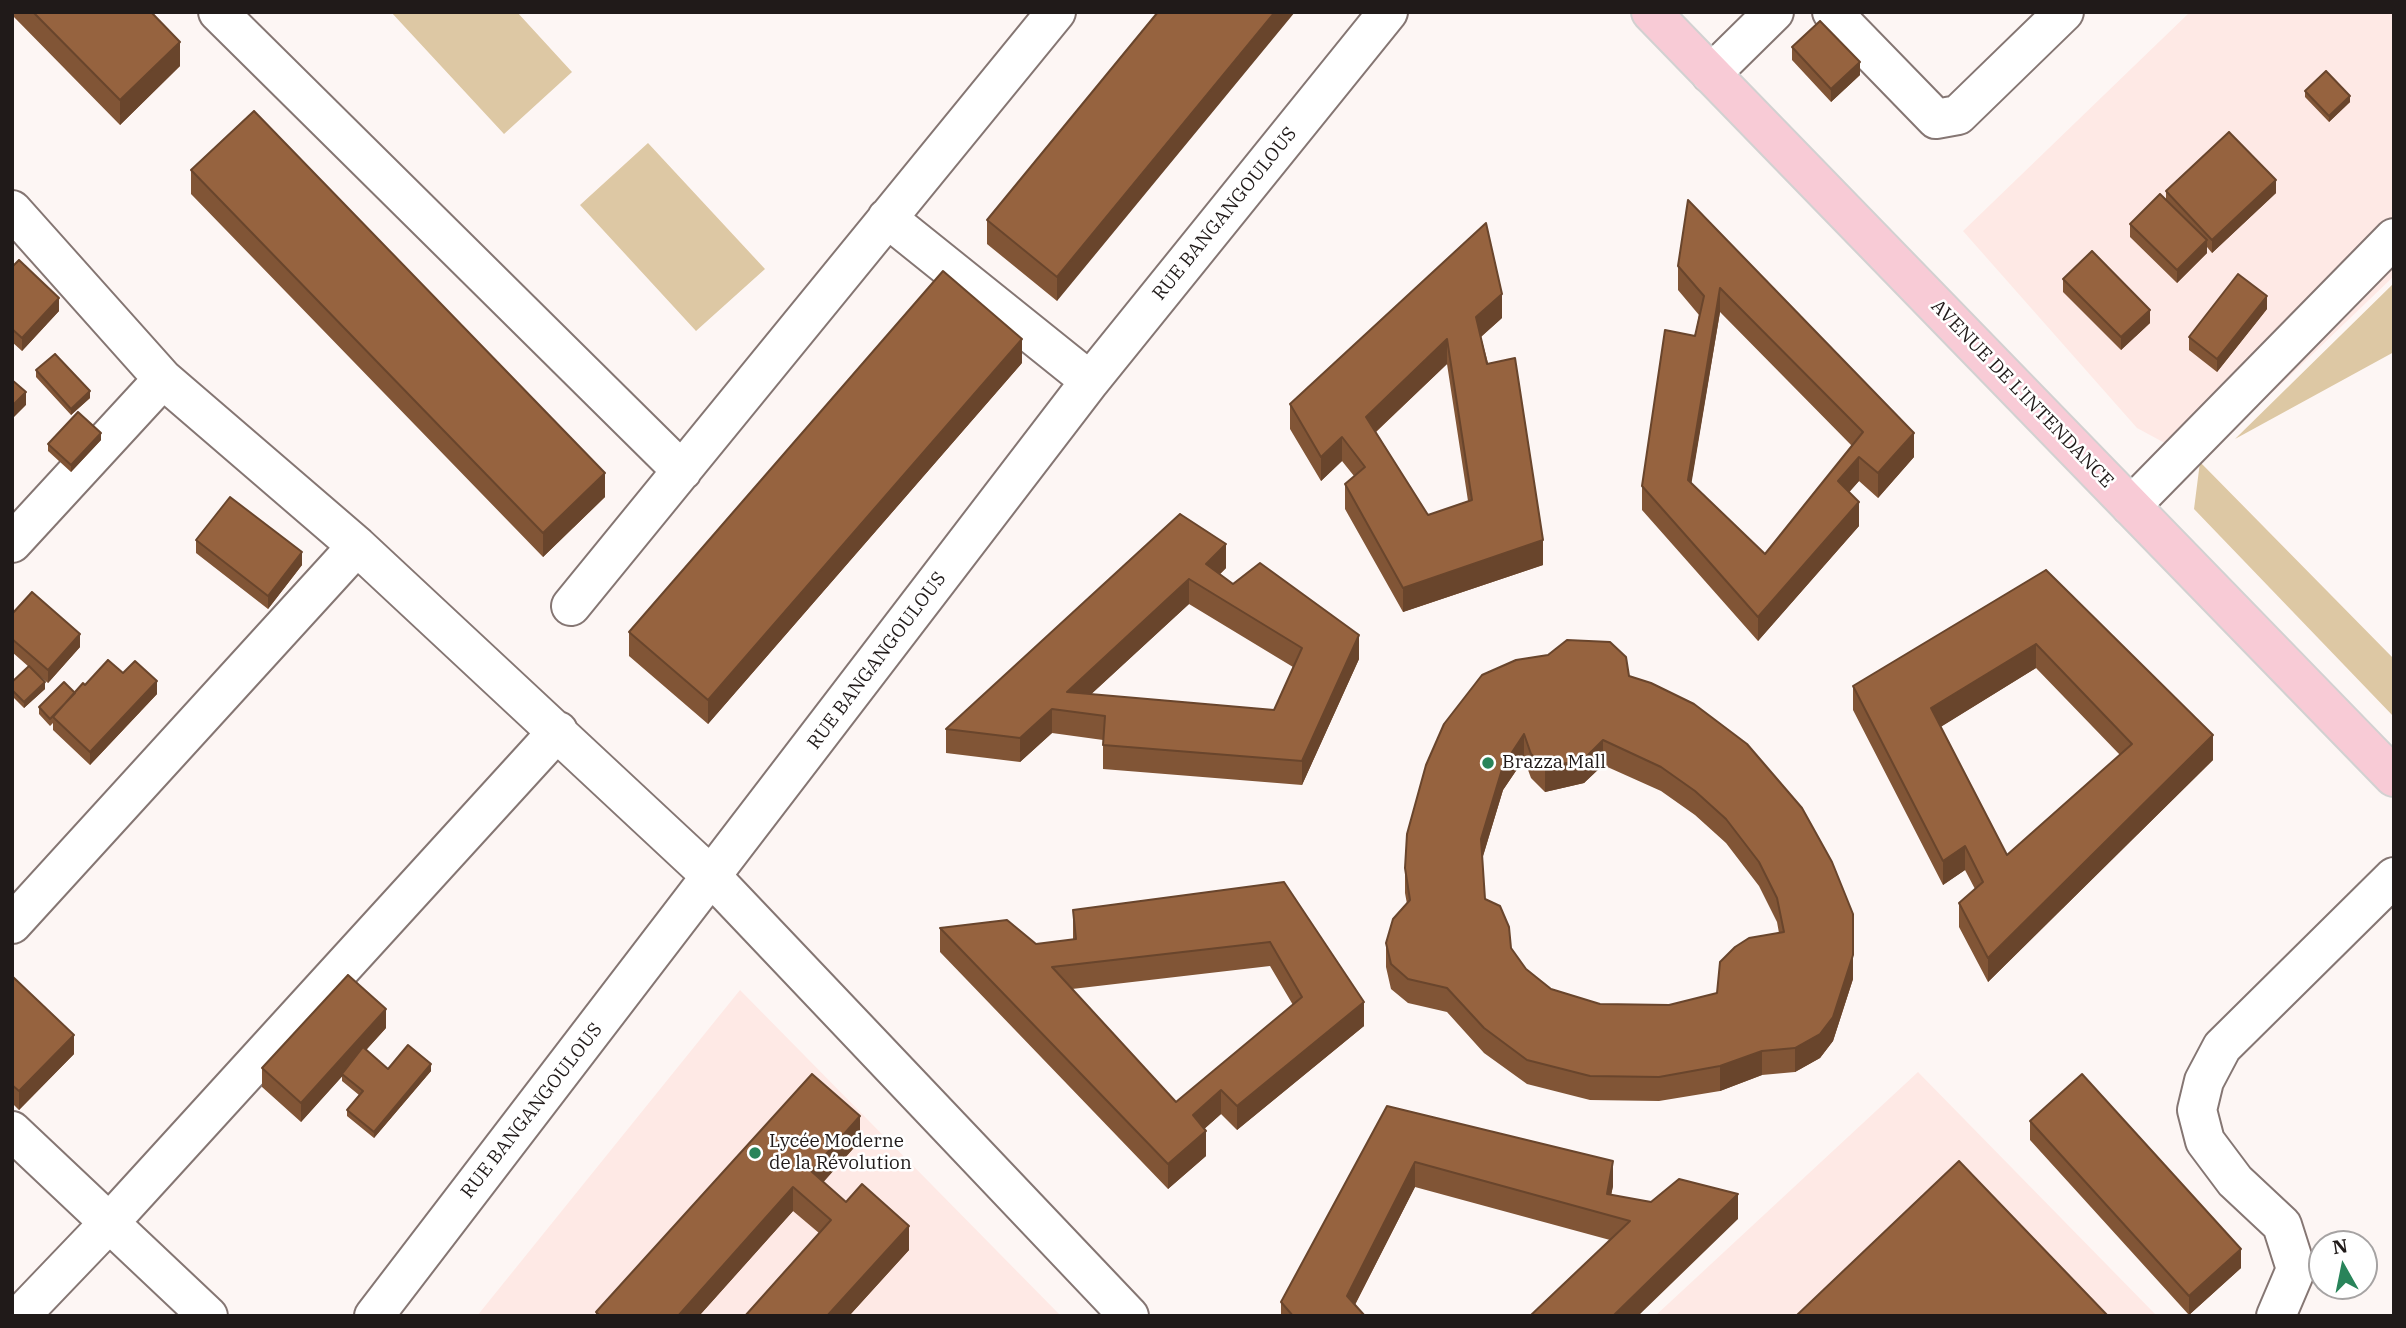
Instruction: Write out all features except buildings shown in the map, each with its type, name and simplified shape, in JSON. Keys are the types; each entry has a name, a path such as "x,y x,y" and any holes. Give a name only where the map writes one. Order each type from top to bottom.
{"main road":[{"name":"AVENUE DE L'INTENDANCE","path":"1651,12 2394,777"}],"street":[{"path":"571,606 1056,12"},
{"name":"RUE BANGANGOULOUS","path":"374,1316 1090,381 1388,12"},
{"path":"1711,74 1774,12"},
{"path":"1832,12 1936,119 1958,115 2064,12"},
{"path":"239,19 682,471"},
{"path":"12,210 163,379 357,546 712,877 1129,1316"},
{"path":"887,218 1090,381"},
{"path":"2131,506 2394,238"},
{"path":"12,543 163,379"},
{"path":"12,924 357,546"},
{"path":"20,1316 109,1223 558,731"},
{"path":"2276,1316 2296,1269 2282,1225 2235,1181 2205,1141 2197,1110 2204,1080 2222,1047 2394,877"},
{"path":"12,1131 208,1316"}],"shaded area":[{"path":"391,12 517,12 572,72 504,134"},
{"path":"2190,12 2394,12 2394,276 2200,462 2137,428 1963,231"},
{"path":"648,143 765,269 696,331 580,205"},
{"path":"2394,283 2394,352 2235,439"},
{"path":"2200,462 2394,659 2394,717 2194,509"},
{"name":"Lycée Moderne de la Révolution","path":"740,990 1061,1316 477,1316"},
{"path":"1918,1072 2157,1316 1655,1316"}],"place":[{"name":"Brazza Mall","path":"1488,763"},
{"name":"Lycée Moderne de la Révolution","path":"755,1153"}]}
